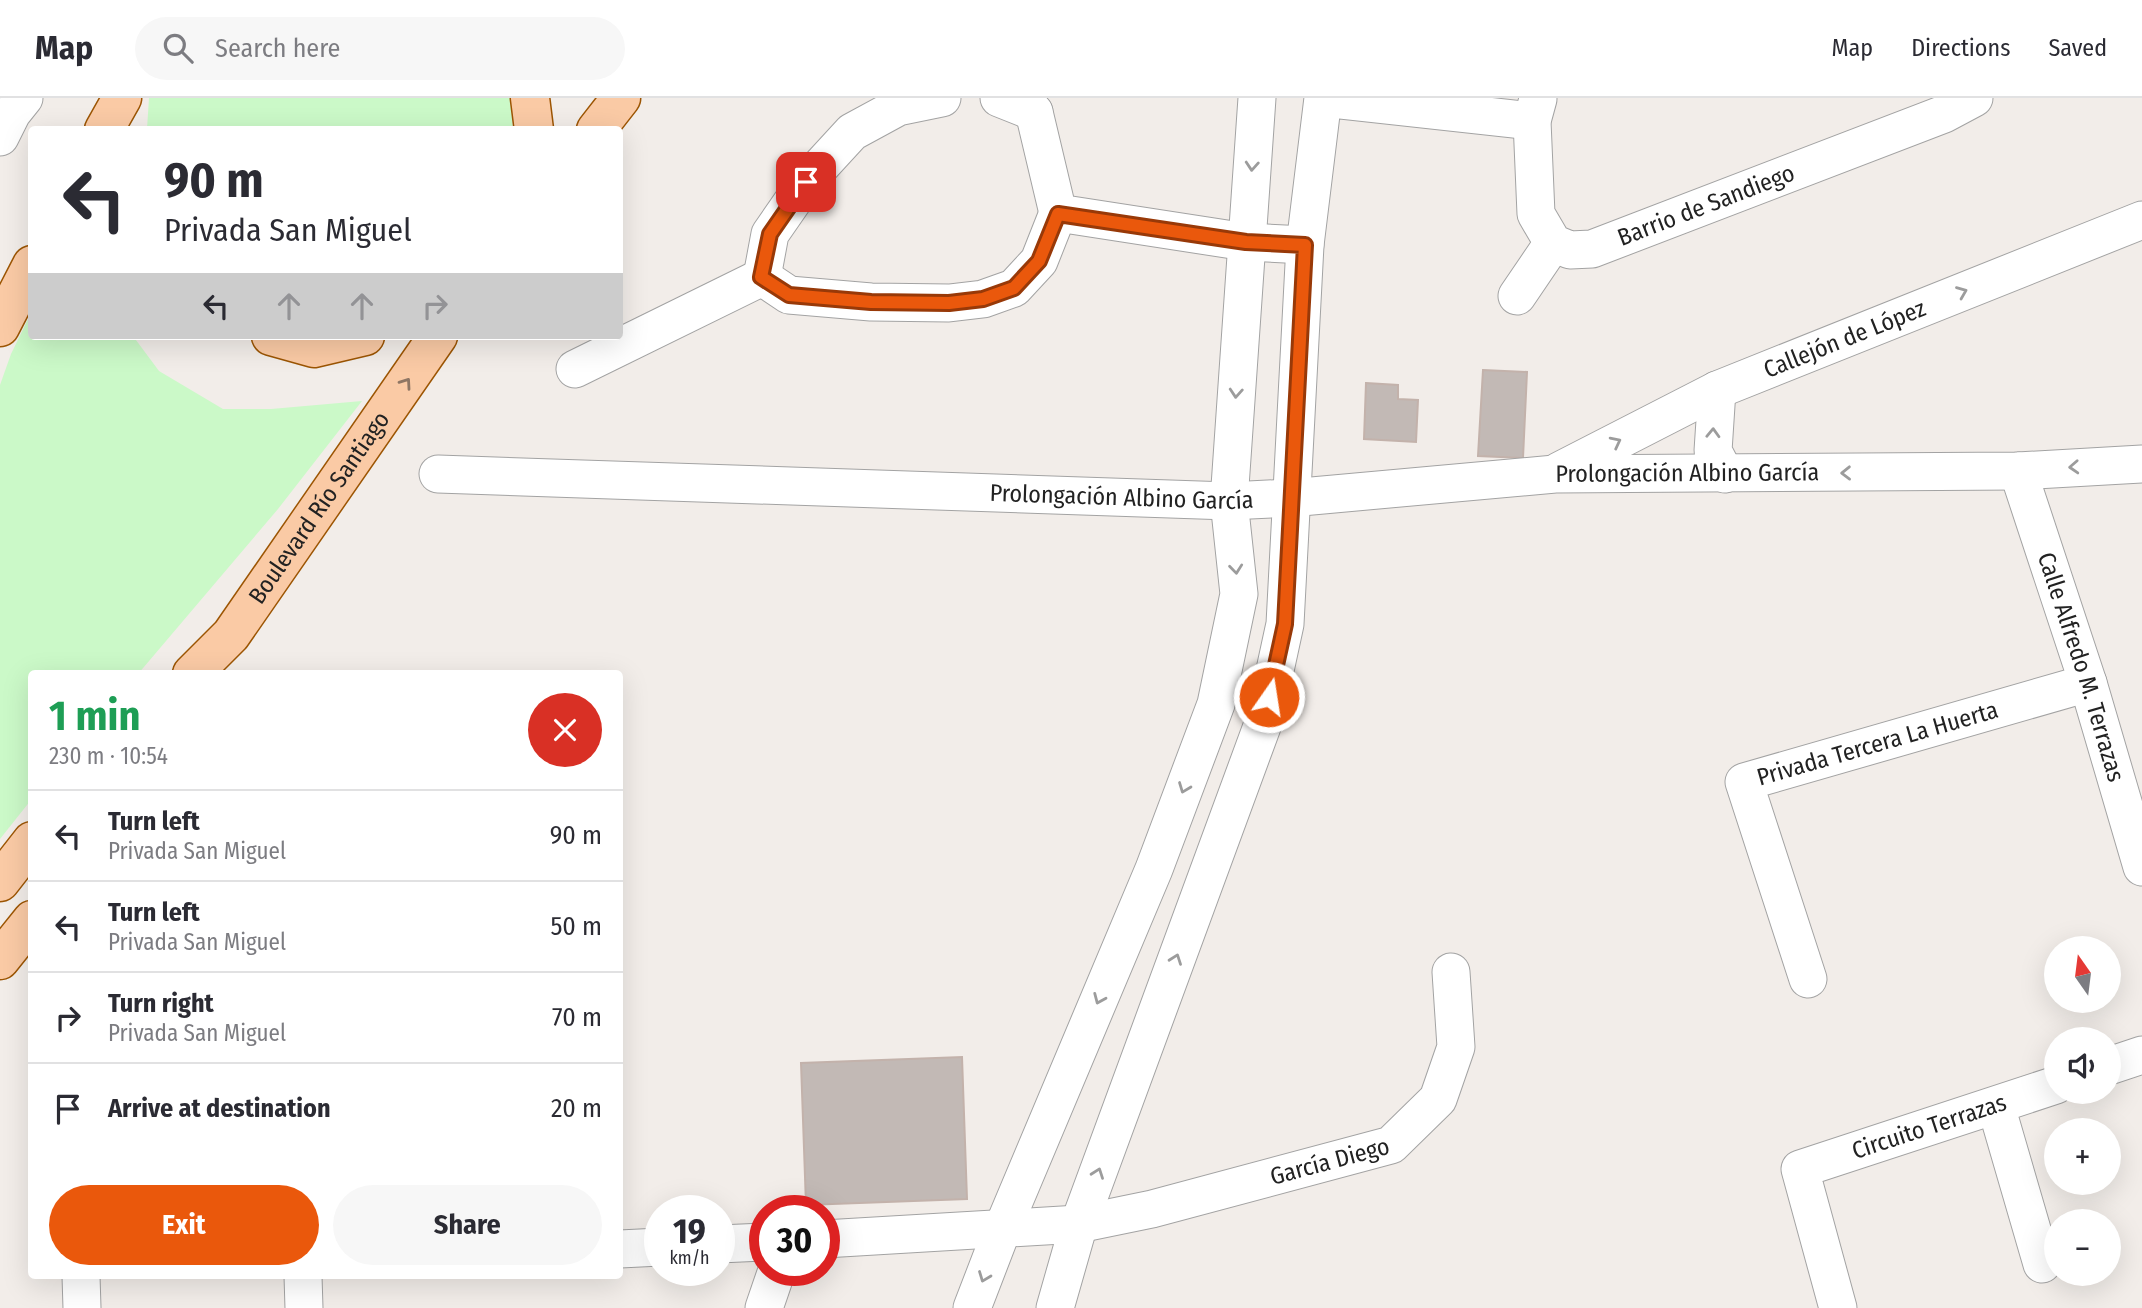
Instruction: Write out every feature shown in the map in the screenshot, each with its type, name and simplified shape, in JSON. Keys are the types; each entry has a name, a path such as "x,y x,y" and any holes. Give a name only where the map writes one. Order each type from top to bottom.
{"main road":[{"path":"530,98 534,126"},
{"path":"599,126 621,98"},
{"path":"0,327 28,273"},
{"path":"285,340 314,348 348,340"},
{"name":"Boulevard Río Santiago","path":"196,670 231,635 435,340"},
{"path":"209,670 231,635"},
{"path":"0,882 28,846"},
{"path":"0,960 28,925"}],"street":[{"path":"761,277 770,234 806,182 852,132 898,107 942,98"},
{"path":"761,277 789,295 871,302 949,303 983,299 1014,288 1039,261 1058,214 1040,105 999,98"},
{"path":"972,1308 1002,1230 1154,869 1216,704 1239,594 1230,501 1257,98"},
{"path":"1055,1308 1079,1224 1264,721 1285,624 1305,245 1323,98 1535,109 1536,214 1553,243 1517,296"},
{"name":"Barrio de Sandiego","path":"1553,243 1570,250 1592,249 1944,114 1975,98"},
{"path":"1058,214 1246,242 1305,245"},
{"name":"Callejón de López","path":"1555,474 1717,390 2142,220"},
{"path":"575,369 761,277"},
{"path":"1717,390 1713,451 1725,474"},
{"name":"Prolongación Albino García","path":"438,474 1230,501 1555,474 2018,471 2142,464"},
{"name":"Calle Alfredo M. Terrazas","path":"2018,471 2088,683 2142,867"},
{"name":"Privada Tercera La Huerta","path":"1808,979 1744,782 2088,683"},
{"name":"García Diego","path":"840,1238 1079,1224 1152,1209 1391,1145 1438,1099 1456,1047 1451,972"},
{"path":"2121,1062 2142,1055"},
{"name":"Circuito Terrazas","path":"1838,1308 1800,1169 2044,1089"},
{"path":"1996,1106 2042,1264"},
{"path":"623,1249 644,1248"},
{"path":"80,1279 82,1308"},
{"path":"303,1279 304,1308"},
{"path":"764,1308 772,1286"}],"green space":[{"path":"149,98 510,98 513,126 147,126"},
{"path":"28,319 28,340 136,340 159,371 223,409 271,409 362,401 278,509 141,670 28,670 28,804 0,839 0,385"}],"building":[{"path":"1483,370 1527,372 1523,458 1478,456"},
{"path":"1366,383 1398,385 1398,399 1418,400 1416,442 1364,439"},
{"path":"962,1057 967,1199 840,1204 840,1195 806,1195 801,1063"}],"route":[{"path":"806,182 770,234 761,277 789,295 871,302 949,303 983,299 1014,288 1039,261 1058,214 1246,242 1305,245 1285,624 1269,697"}]}
